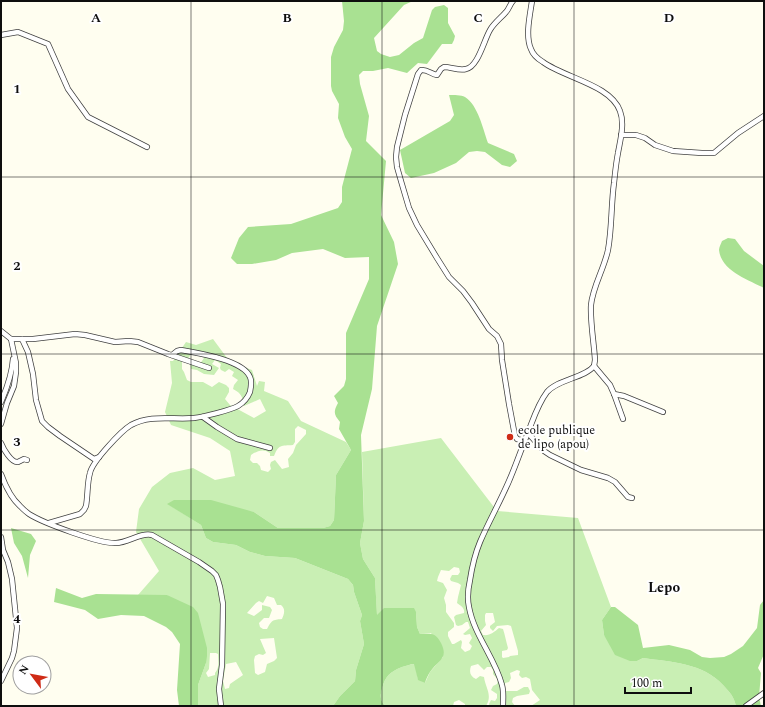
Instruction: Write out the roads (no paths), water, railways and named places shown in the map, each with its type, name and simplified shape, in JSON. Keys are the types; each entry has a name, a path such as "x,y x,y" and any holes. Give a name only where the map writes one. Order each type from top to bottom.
{"street":[{"path":"513,1 508,10 489,31 481,52 470,68 452,69 444,67 437,75 421,70 418,74 405,115 396,157 397,167 409,208 417,225 449,277 472,302 489,329 500,340 515,436 517,439 524,441"},
{"path":"503,706 502,684 496,668 481,640 468,606 468,587 480,542 508,483 541,402 550,389 558,384 590,371 594,366 595,360 591,306 594,291 608,248 614,183 622,126 621,112 617,104 609,96 600,90 549,67 533,53 530,48 529,31 532,1"},
{"path":"1,35 18,32 48,44 68,88 88,117 148,146"},
{"path":"621,135 636,135 645,138 655,145 673,150 714,153 738,133 764,116"},
{"path":"1,331 11,339 33,339 85,334 115,342 138,342 210,368"},
{"path":"1,424 16,377 11,339"},
{"path":"22,339 28,352 33,374 36,400 42,420 48,427 91,458 95,459 100,456"},
{"path":"50,523 80,514 84,510 86,506 90,471 100,456 123,430 132,424 144,420 159,418 194,418 203,416 237,406 244,401 249,394 251,382 250,376 245,370 238,366 214,357 181,350 172,355"},
{"path":"1,402 11,373 13,352"},
{"path":"594,366 608,382 623,419"},
{"path":"614,394 624,396 663,412"},
{"path":"203,416 217,427 237,439 270,448"},
{"path":"528,433 544,451 550,455 581,470 608,478 615,482 628,497 632,498"},
{"path":"1,443 4,451 15,461 19,462 24,459 27,460"},
{"path":"1,474 18,505 29,514 107,543 117,543 148,534 152,535 198,562 216,575 223,604 222,665 219,689 221,706"},
{"path":"1,537 3,550 12,578 17,628 12,658 1,681"},
{"path":"746,706 764,693"}],"place":[{"name":"ecole publique de lipo (apou)","path":"510,437"}],"district":[{"name":"Lepo","path":"664,587"}]}
